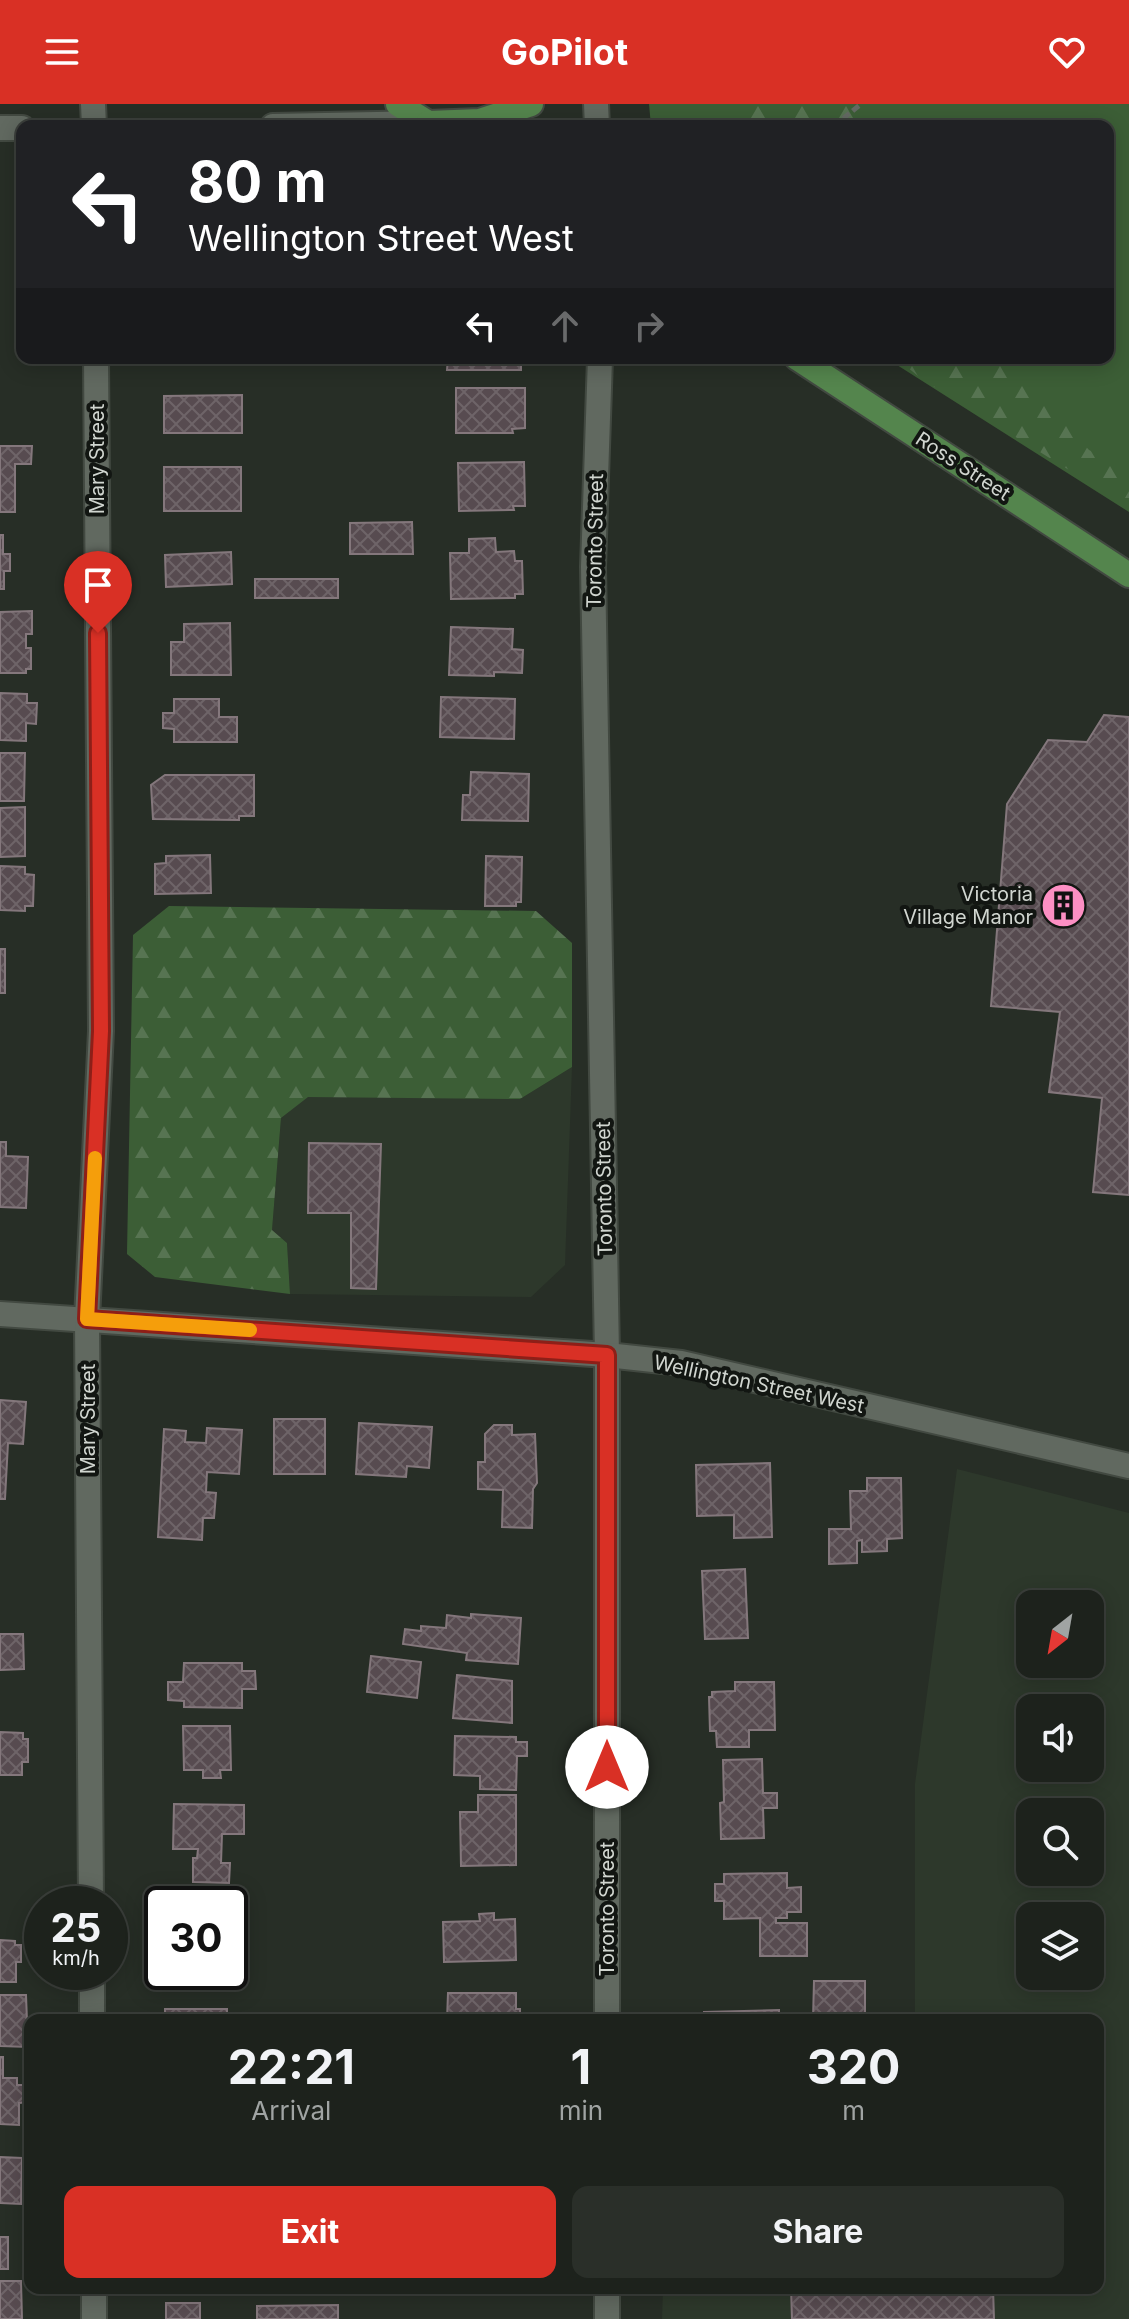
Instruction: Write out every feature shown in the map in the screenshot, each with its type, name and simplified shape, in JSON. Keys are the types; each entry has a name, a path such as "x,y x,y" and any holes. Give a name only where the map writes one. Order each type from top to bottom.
{"main road":[{"path":"398,104 424,120"},
{"path":"483,120 531,104"},
{"name":"Ross Street","path":"806,364 1129,575"}],"street":[{"name":"Mary Street","path":"91,1886 87,1319 101,1031 96,364"},
{"name":"Toronto Street","path":"600,364 593,567 607,1355 607,2014"},
{"name":"Wellington Street West","path":"0,1314 607,1355 681,1363 1129,1466"},
{"path":"92,1990 92,2014"},
{"path":"94,2294 94,2319"},
{"path":"607,2294 607,2319"}],"path":[{"path":"841,120 861,104"}],"shaded area":[{"path":"572,1067 565,1265 531,1297 290,1294 287,1243 272,1230 281,1118 308,1096 520,1099"},
{"path":"957,1469 1129,1513 1129,2319 662,2319 663,2294 1104,2294 1104,2014 915,2014 915,1784"}],"green space":[{"path":"649,104 1129,104 1129,512 895,364 1114,364 1114,120 650,120"},
{"path":"722,104 881,104 880,120 728,120"},
{"path":"903,364 1012,364 1089,450 1129,469 1129,507 923,380"},
{"path":"169,906 536,911 572,943 572,1067 520,1099 308,1097 281,1118 272,1230 287,1243 290,1294 155,1277 127,1254 133,935"}],"building":[{"path":"448,364 521,364 521,370 447,370"},
{"path":"456,388 525,388 525,428 512,429 513,433 456,433"},
{"path":"242,395 242,433 164,433 164,396"},
{"path":"0,446 32,446 31,464 15,464 15,512 0,512"},
{"path":"524,462 525,506 513,506 514,510 459,511 458,463"},
{"path":"164,467 241,467 241,511 164,511"},
{"path":"412,522 413,554 350,554 350,523"},
{"path":"0,535 3,535 3,554 10,554 10,571 4,571 4,589 0,589"},
{"path":"495,538 496,552 514,551 515,561 522,561 523,594 515,594 515,598 451,599 450,553 469,553 469,539"},
{"path":"231,552 232,584 166,587 165,555"},
{"path":"255,579 338,579 338,598 255,598"},
{"path":"32,611 32,634 26,634 26,648 31,648 31,669 26,669 26,673 0,673 0,612"},
{"path":"230,623 231,675 171,675 171,642 184,642 184,624"},
{"path":"451,627 513,629 512,649 523,650 522,673 449,675"},
{"path":"0,693 27,694 27,703 37,703 36,724 26,723 26,741 0,740"},
{"path":"441,697 515,699 514,739 440,737"},
{"path":"174,699 219,699 219,717 237,717 237,742 174,742 174,729 163,728 163,713 174,713"},
{"name":"Victoria Village Manor","path":"1104,715 1129,717 1129,1195 1093,1192 1102,1098 1049,1092 1060,1012 991,1006 1007,804 1048,740 1087,742"},
{"path":"0,753 25,753 24,801 0,801"},
{"path":"471,772 529,774 528,821 462,820 463,795 470,795"},
{"path":"165,775 254,775 254,816 239,816 239,820 153,819 151,785"},
{"path":"25,807 25,856 0,857 0,808"},
{"path":"210,855 211,893 155,894 155,864 166,863 166,856"},
{"path":"486,856 522,857 521,902 516,902 516,906 485,906"},
{"path":"0,866 25,867 25,874 34,875 33,906 25,906 25,911 0,910"},
{"path":"0,949 5,949 5,993 0,993"},
{"path":"0,1142 6,1142 6,1156 28,1157 26,1208 0,1207"},
{"path":"309,1143 381,1144 376,1289 351,1288 351,1213 308,1213"},
{"path":"0,1400 26,1402 23,1444 8,1443 5,1499 0,1499"},
{"path":"274,1419 325,1419 325,1474 274,1474"},
{"path":"359,1423 432,1427 429,1468 407,1466 406,1477 356,1474"},
{"path":"494,1425 512,1425 512,1435 535,1434 537,1483 533,1489 532,1528 502,1527 503,1490 478,1489 478,1462 485,1462 485,1434"},
{"path":"207,1428 242,1430 239,1474 207,1472 206,1492 216,1493 214,1518 203,1518 202,1540 158,1537 164,1429 186,1431 185,1442 206,1443"},
{"path":"770,1463 772,1537 734,1538 734,1515 697,1516 696,1465"},
{"path":"867,1478 901,1478 902,1538 887,1539 887,1551 862,1552 862,1540 857,1541 857,1563 829,1564 829,1529 851,1529 850,1491 867,1491"},
{"path":"745,1569 748,1638 705,1639 702,1571"},
{"path":"471,1614 521,1618 518,1664 466,1660 467,1653 403,1644 405,1629 421,1631 421,1626 446,1628 447,1615 471,1618"},
{"path":"0,1634 23,1634 24,1669 0,1670"},
{"path":"371,1656 421,1662 417,1698 367,1692"},
{"path":"184,1663 242,1663 242,1671 255,1671 256,1689 242,1689 242,1708 184,1707 184,1701 168,1700 168,1682 183,1682"},
{"path":"457,1675 512,1681 512,1723 453,1718"},
{"path":"735,1682 774,1682 775,1730 749,1730 749,1747 717,1747 716,1731 710,1731 709,1697 712,1697 712,1692 735,1691"},
{"path":"183,1726 230,1726 231,1770 220,1770 221,1778 203,1778 203,1770 184,1770"},
{"path":"0,1732 23,1733 23,1739 28,1739 28,1762 22,1762 22,1775 0,1775"},
{"path":"455,1736 516,1737 516,1742 527,1742 527,1756 517,1756 516,1790 480,1789 480,1776 454,1775"},
{"path":"762,1759 763,1793 777,1793 777,1808 763,1808 764,1838 721,1839 723,1760"},
{"path":"478,1795 516,1795 516,1865 461,1866 460,1812 478,1812"},
{"path":"174,1804 244,1805 244,1834 222,1834 221,1863 230,1863 229,1883 193,1882 193,1858 197,1858 198,1849 173,1849"},
{"path":"787,1873 787,1888 801,1887 801,1912 787,1912 787,1918 776,1918 776,1923 807,1923 807,1956 760,1956 760,1918 724,1919 724,1901 715,1901 715,1884 724,1884 724,1874"},
{"path":"494,1913 494,1920 515,1919 516,1960 444,1962 443,1922 480,1921 479,1914"},
{"path":"0,1940 15,1941 15,1945 21,1945 21,1962 16,1962 16,1982 0,1982"},
{"path":"814,1981 865,1981 865,2014 813,2014"},
{"path":"448,1993 516,1993 516,2009 520,2009 520,2014 447,2014"},
{"path":"0,1995 26,1995 24,2047 0,2046"},
{"path":"165,2009 227,2009 227,2014 165,2014"},
{"path":"779,2010 779,2014 704,2014"},
{"path":"0,2057 3,2057 3,2078 17,2078 17,2085 24,2085 24,2102 19,2103 19,2125 0,2124"},
{"path":"0,2157 22,2158 21,2204 0,2203"},
{"path":"0,2237 8,2237 8,2269 0,2269"},
{"path":"0,2281 21,2281 22,2319 0,2319"},
{"path":"791,2294 993,2294 994,2319 792,2319"},
{"path":"166,2303 200,2303 200,2319 166,2319"},
{"path":"338,2305 338,2319 257,2319 257,2306"}],"slow traffic":[{"path":"95,1158 87,1319 250,1330"}],"place":[{"name":"Victoria Village Manor","path":"1064,905"}],"route":[{"path":"98,633 101,1031 87,1319 607,1355 607,1767"}]}
